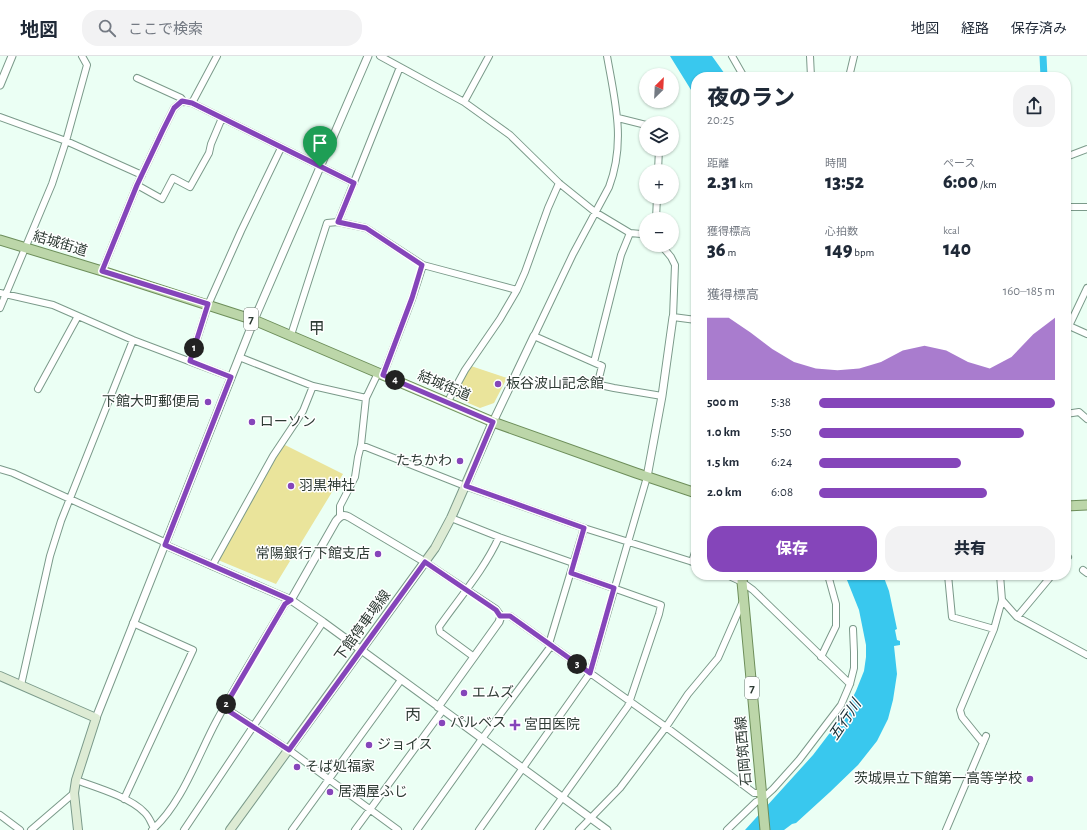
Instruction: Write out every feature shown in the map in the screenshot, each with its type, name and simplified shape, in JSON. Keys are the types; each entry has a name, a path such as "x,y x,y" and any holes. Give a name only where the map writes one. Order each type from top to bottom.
{"main road":[{"name":"結城街道","path":"0,240 208,304 254,320 493,422 691,491"},
{"name":"下館停車場線","path":"230,830 425,562 451,518 493,422"},
{"path":"1071,506 1087,505"},
{"name":"石岡筑西線","path":"743,580 765,830"},
{"path":"0,676 96,718 76,780 74,793 78,830"}],"street":[{"path":"0,85 12,56"},
{"path":"0,308 3,294 25,248 52,184 66,141 87,65 82,56"},
{"path":"192,103 217,56"},
{"path":"96,718 254,320 368,56"},
{"path":"380,56 464,102 510,135 559,183 596,212 630,233 639,234"},
{"path":"464,102 490,56"},
{"path":"493,422 573,254 614,175 619,131 607,56"},
{"path":"732,56 741,72"},
{"path":"810,56 811,72"},
{"path":"850,72 854,56"},
{"path":"338,222 400,68"},
{"path":"137,78 181,98 184,102"},
{"path":"102,271 137,185 174,108 182,101 192,103 354,183"},
{"path":"0,117 66,141 142,175"},
{"path":"137,185 162,199 173,178 190,187 209,154 211,144 222,118"},
{"path":"618,118 639,123"},
{"path":"190,361 208,304 241,230 281,148"},
{"path":"1071,154 1087,149"},
{"path":"447,402 465,370 500,319 517,290 559,183"},
{"path":"1071,207 1087,206"},
{"path":"291,335 328,223 338,222 366,228 422,265 517,290"},
{"path":"594,362 621,255 630,233"},
{"path":"479,830 590,673 647,477 662,396 673,317 676,266 667,252"},
{"path":"76,780 124,799 143,810 148,816 153,829 178,798 224,708 285,604 291,600 340,516 340,506 355,476 358,457 362,445 366,398 380,374 412,298 422,265"},
{"path":"1071,319 1087,288"},
{"path":"3,294 53,305 133,340 231,377"},
{"path":"38,389 78,316"},
{"path":"673,317 691,319"},
{"path":"1071,326 1087,334"},
{"path":"534,336 602,366 598,382 600,384 614,388 662,396"},
{"path":"20,685 50,556 61,521 71,500 133,340"},
{"path":"239,357 313,386 366,398"},
{"path":"212,566 273,456 303,411 313,386"},
{"path":"1071,413 1079,412 1087,419"},
{"path":"362,445 466,486 584,528 691,562"},
{"path":"0,469 13,473 162,541 165,545 291,600 608,830"},
{"path":"340,516 343,515 349,517 425,562 496,610 500,616 499,622 474,656 441,709 355,830"},
{"path":"451,518 499,537 573,563"},
{"path":"417,830 550,645 584,528"},
{"path":"474,656 440,632 439,627 490,555 499,537"},
{"path":"539,830 628,706 661,605 571,573"},
{"path":"744,580 850,684"},
{"path":"821,657 836,626 836,604 829,580"},
{"path":"948,580 952,617 994,629"},
{"path":"984,743 962,717 960,710 994,629 1002,600 1000,580"},
{"path":"1017,617 1048,580"},
{"path":"579,830 620,788 666,727 688,694 718,658 744,599"},
{"path":"1002,600 1017,617 1087,655"},
{"path":"500,616 510,616 666,727 762,798"},
{"path":"184,830 323,622"},
{"path":"124,799 193,650 133,623"},
{"path":"727,830 756,802 773,789 831,720 841,705 850,684 854,668 853,629"},
{"path":"292,830 401,680"},
{"path":"224,708 289,750 398,830"},
{"path":"946,830 986,736"},
{"path":"31,830 74,793"},
{"path":"0,815 20,830"}],"shaded area":[{"path":"471,366 507,378 494,403 480,408 454,397"},
{"path":"281,443 343,474 276,584 218,560"}],"water":[{"path":"670,56 712,56 723,72 691,72 691,90 679,71 679,68 677,68"},
{"name":"五行川","path":"847,580 885,580 889,591 897,629 895,630 897,640 900,641 900,645 894,646 897,674 893,700 888,719 877,741 858,765 796,823 784,830 745,830 813,755 845,713 864,671 866,657 866,645 859,610"}],"waterway":[{"path":"1043,56 1044,72"}],"place":[{"name":"板谷波山記念館","path":"498,384"},
{"name":"下館大町郵便局","path":"208,402"},
{"name":"ローソン","path":"252,422"},
{"name":"たちかわ","path":"460,461"},
{"name":"羽黒神社","path":"291,486"},
{"name":"常陽銀行 下館支店","path":"378,554"},
{"name":"エムズ","path":"464,693"},
{"name":"パルベス","path":"442,723"},
{"name":"宮田医院","path":"515,725"},
{"name":"ジョイス","path":"369,745"},
{"name":"そば処福家","path":"297,767"},
{"name":"茨城県立下館第一高等学校","path":"1030,779"},
{"name":"居酒屋ふじ","path":"330,792"}],"district":[{"name":"甲","path":"317,329"},
{"name":"丙","path":"413,715"}],"route":[{"path":"182,101 192,103 320,167 354,183 338,222 366,228 422,265 412,298 383,375 493,422 466,486 584,528 571,573 614,588 590,673 510,616 500,616 496,610 425,562 289,750 224,708 285,604 291,600 165,545 231,377 190,361 208,304 102,271 137,185 174,108 182,101"}]}
